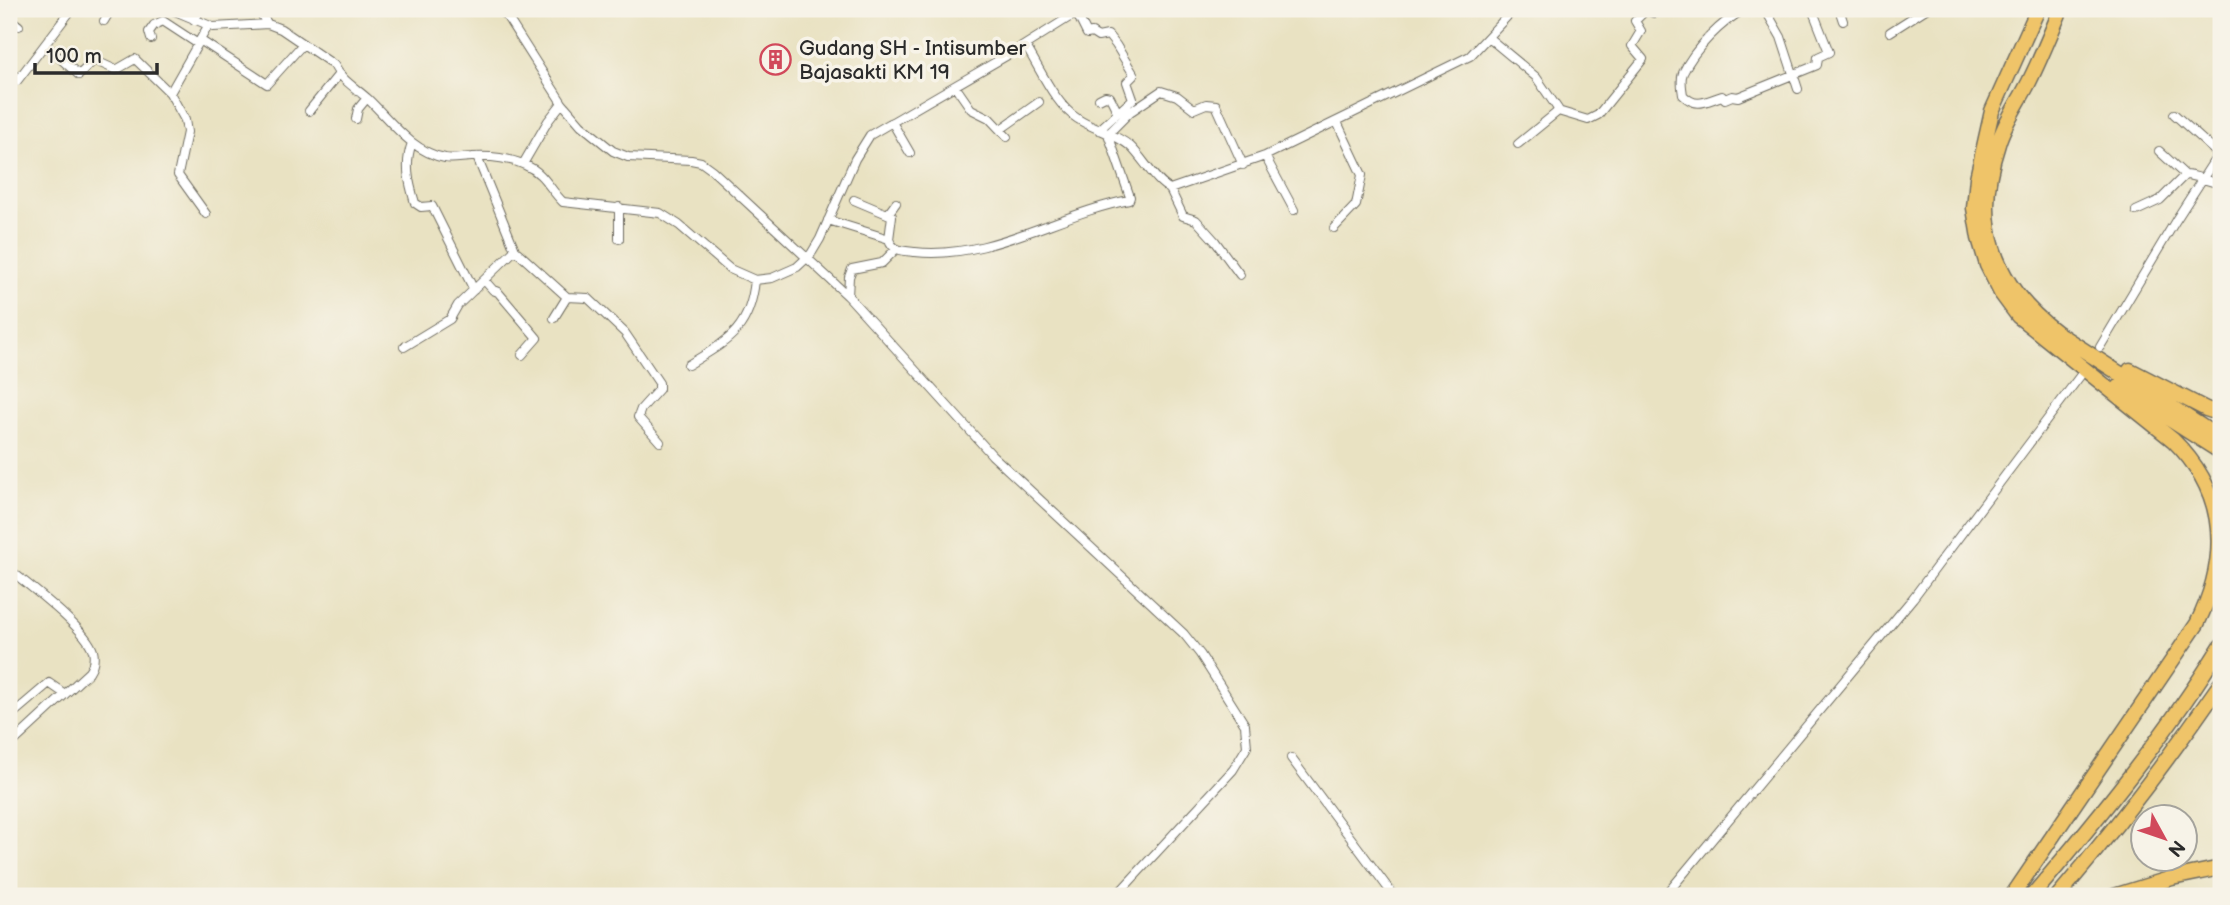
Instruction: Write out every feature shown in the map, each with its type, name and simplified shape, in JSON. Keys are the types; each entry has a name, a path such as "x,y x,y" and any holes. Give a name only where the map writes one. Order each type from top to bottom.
{"highway":[{"path":"2038,9 1992,111 1977,178 1974,208 1987,265 2001,293 2018,316 2221,439"},
{"path":"2012,896 2197,624 2215,583 2220,557 2219,529 2213,500 2201,471 2173,440 2054,337 2007,282 1997,261 1987,210 1989,180 1998,143 2039,64 2062,9"},
{"path":"2054,337 2221,414"},
{"path":"2054,337 2221,452"},
{"path":"2032,896 2092,825 2148,752 2221,646"},
{"path":"2058,896 2164,766 2221,683"},
{"path":"2114,896 2172,878 2221,868"}],"street":[{"path":"16,81 72,9"},
{"path":"104,21 111,9"},
{"path":"170,9 208,26 268,24 282,29 334,65 339,75 367,98 412,143 446,159 477,157 523,164 542,175 563,202 619,207 665,215 723,264 742,276 755,280 783,274 807,258 820,239 861,148 873,132 1077,14 1092,12"},
{"path":"194,20 201,9"},
{"path":"257,9 268,24"},
{"path":"502,9 562,103 581,125 620,155 635,159 691,160 707,166 848,296 992,455 1184,634 1200,654 1245,725 1247,747 1233,770 1116,896"},
{"path":"1170,189 1265,156 1470,56 1514,9"},
{"path":"1489,38 1536,76 1558,111 1588,120 1598,115 1643,59 1632,46 1641,31 1634,21 1646,10 1654,13 1661,9"},
{"path":"1745,9 1725,21 1690,63 1681,82 1684,97 1695,104 1703,104 1713,97 1738,97 1817,65 1818,57 1829,52 1812,9"},
{"path":"1765,9 1781,37 1798,89"},
{"path":"1843,21 1841,15 1844,9"},
{"path":"1890,32 1926,9"},
{"path":"1077,14 1087,34 1098,37 1108,35 1134,75 1127,82 1133,99 1104,132"},
{"path":"9,18 19,26"},
{"path":"151,40 149,32 154,25 163,21 267,84 303,44"},
{"path":"170,93 208,26"},
{"path":"45,45 79,75 94,60 116,70 135,59 170,93 185,120 187,132 178,175 206,214"},
{"path":"1025,45 1067,111 1133,148 1165,187 1170,189 1182,215 1196,220 1240,275"},
{"path":"309,111 339,75"},
{"path":"956,86 971,109 989,118 1007,137"},
{"path":"1104,132 1155,94 1170,92 1194,109 1206,104 1216,105 1243,165"},
{"path":"1099,99 1110,96 1118,113"},
{"path":"356,119 358,109 367,98"},
{"path":"1001,129 1018,114 1039,102"},
{"path":"523,164 562,103"},
{"path":"1518,144 1558,111"},
{"path":"2100,347 2220,152 2174,114"},
{"path":"892,122 910,153"},
{"path":"1334,228 1356,205 1362,175 1337,122"},
{"path":"854,200 892,217 889,239 896,249 953,253 982,247 1080,213 1129,200 1104,132"},
{"path":"412,143 407,165 415,204 421,207 432,206 474,290"},
{"path":"2159,151 2185,174 2194,175 2210,183 2221,183"},
{"path":"1265,156 1294,210"},
{"path":"477,157 515,250 567,298 584,296 598,306 625,333 644,359 659,383 659,389 641,409 638,418 660,442"},
{"path":"2136,211 2160,200 2185,174"},
{"path":"888,214 896,203"},
{"path":"619,207 619,239"},
{"path":"828,220 889,239"},
{"path":"848,296 852,269 882,263 896,249"},
{"path":"404,347 450,319 458,305 515,250"},
{"path":"688,365 732,337 751,305 755,280"},
{"path":"485,281 498,292 537,338 522,355"},
{"path":"554,318 567,298"},
{"path":"1665,896 1898,617 2080,376"},
{"path":"9,569 73,624 90,645 94,658 91,668 9,745"},
{"path":"9,717 49,683 65,694"},
{"path":"1291,758 1394,896"}],"place":[{"name":"Gudang SH - Intisumber Bajasakti KM 19","path":"776,60"}]}
